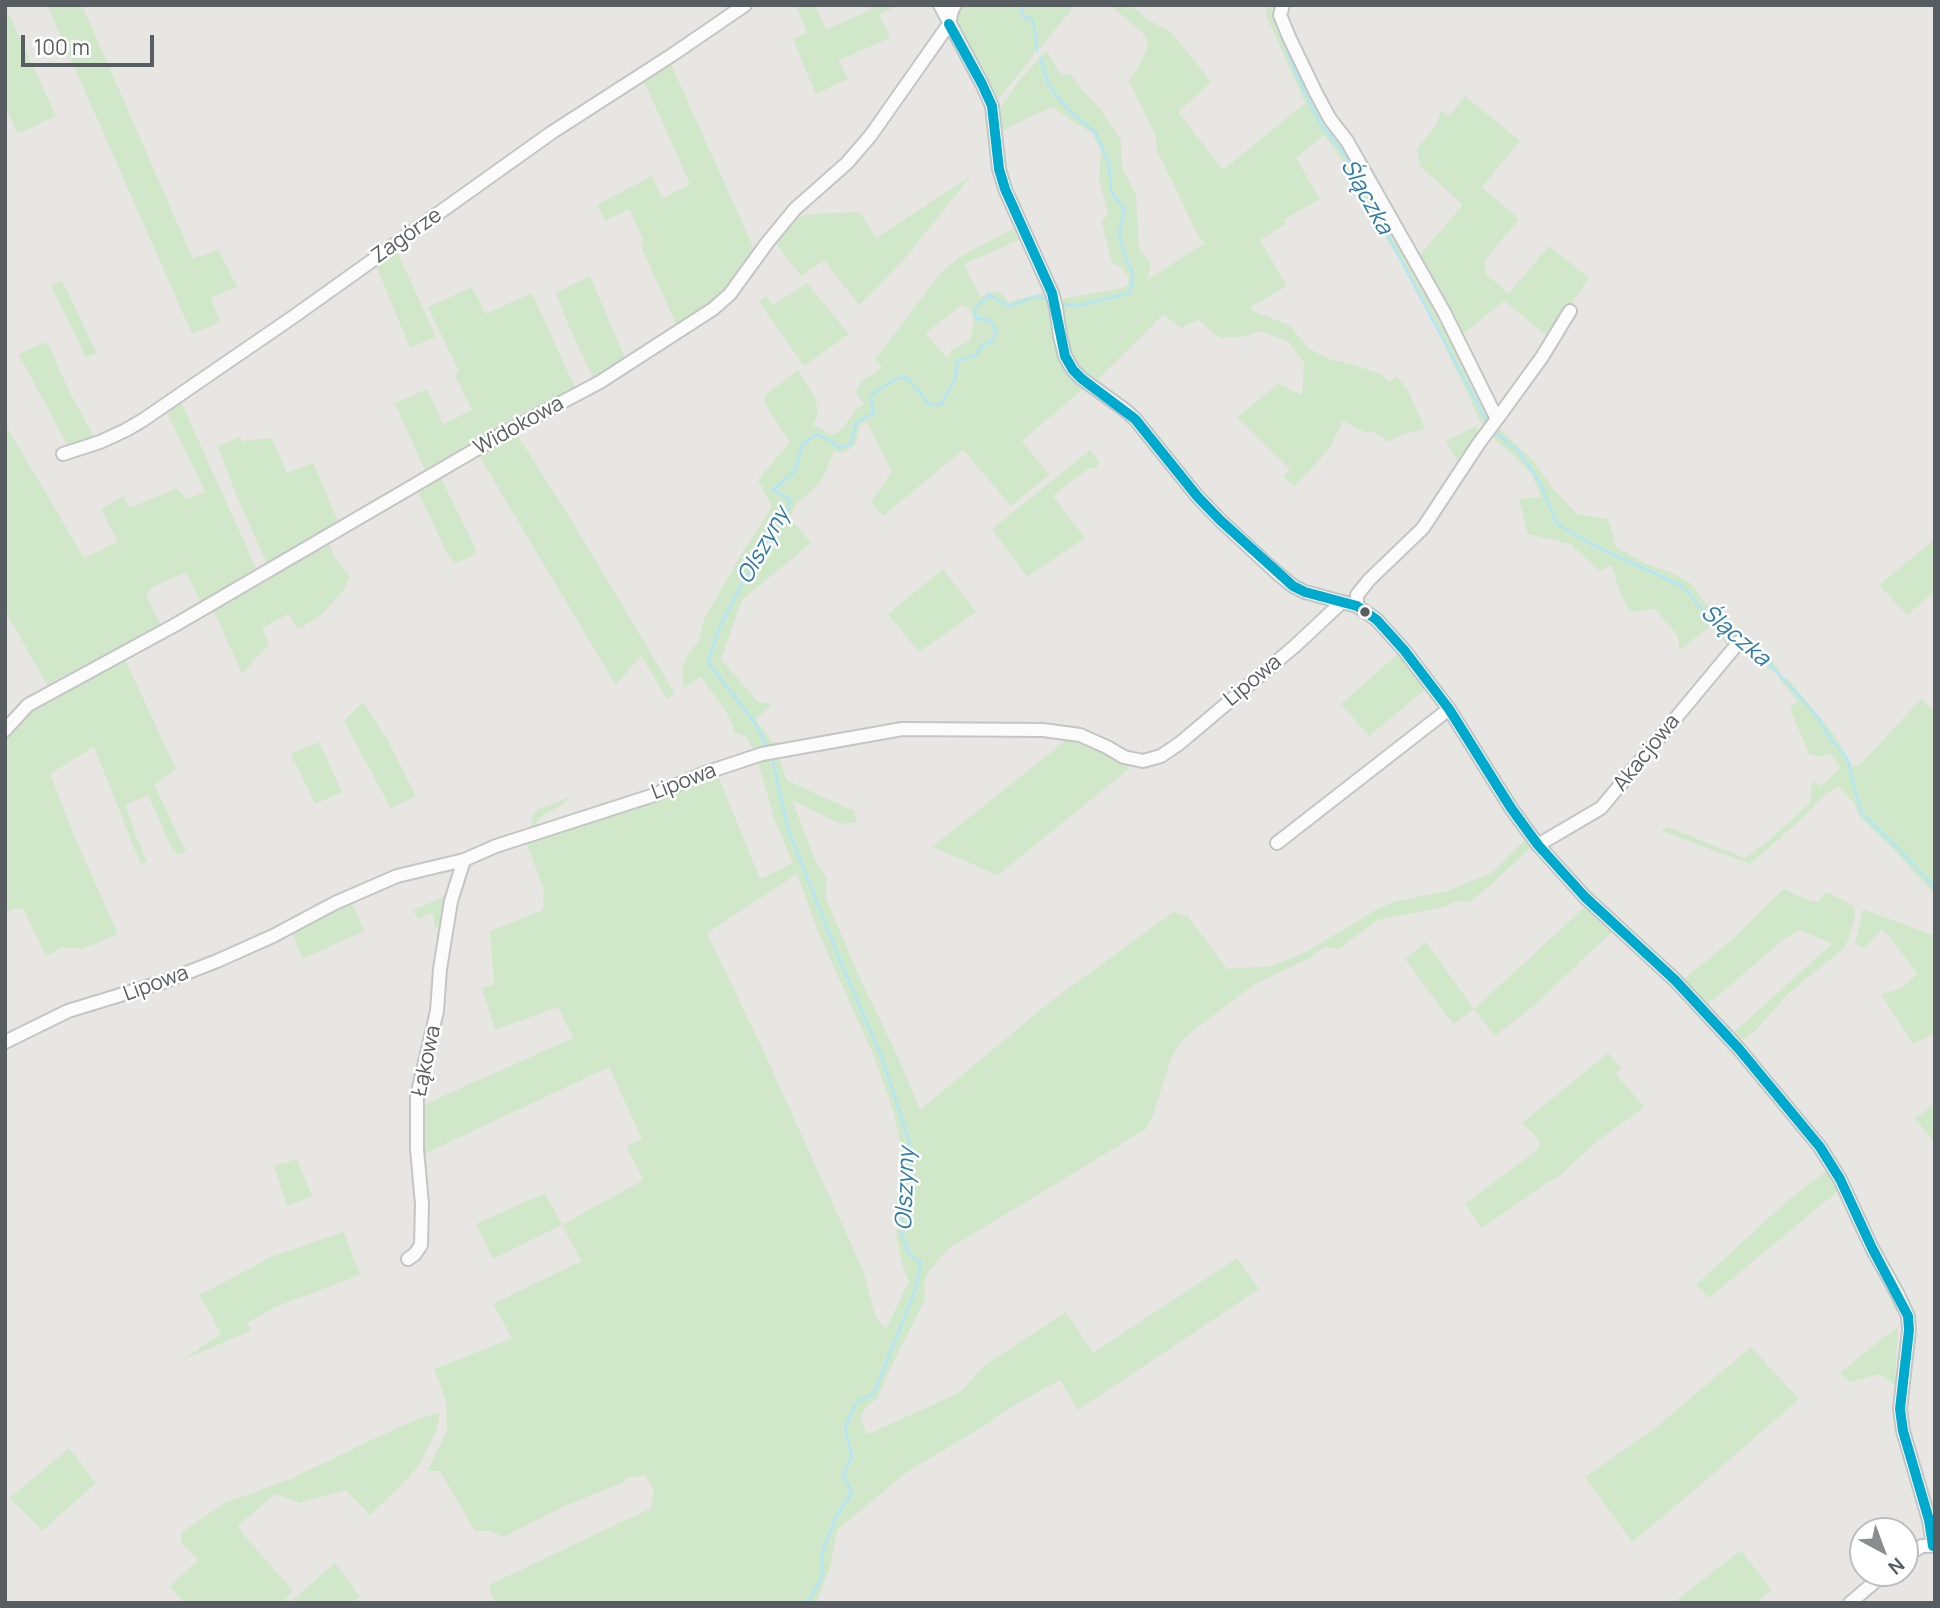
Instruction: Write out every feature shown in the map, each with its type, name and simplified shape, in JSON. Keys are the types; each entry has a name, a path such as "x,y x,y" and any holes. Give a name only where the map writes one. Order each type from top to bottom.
{"street":[{"name":"Zagórze","path":"63,454 115,435 143,420 551,133 745,5"},
{"path":"940,5 992,106 999,169 1005,190 1052,293 1065,356 1073,370 1136,419 1212,512 1276,572 1305,592 1357,606 1377,621 1404,650 1448,709 1538,845 1585,897 1675,980 1739,1049 1810,1133 1840,1180 1908,1316 1909,1330 1900,1409 1903,1431 1934,1546"},
{"name":"Widokowa","path":"5,730 27,705 175,625 504,433 600,382 713,309 730,294 795,209 847,163 871,135 949,24 951,10 955,5"},
{"path":"1283,5 1280,16 1316,93 1330,119 1347,141 1444,312 1497,419"},
{"path":"1357,606 1357,596 1369,580 1423,528 1479,443 1542,357 1570,311"},
{"name":"Lipowa","path":"5,1042 68,1012 166,981 217,961 397,876 464,860 496,846 651,796 702,774 762,754 902,729 1043,730 1080,736 1124,757 1143,761 1161,756 1295,646 1342,602"},
{"name":"Akacjowa","path":"1538,845 1601,808 1739,642"},
{"path":"1277,843 1448,709"},
{"name":"Łąkowa","path":"408,1259 421,1245 417,1096 437,1011 440,969 451,901 464,860"},
{"path":"1850,1603 1869,1587"}],"green space":[{"path":"47,5 82,5 193,259 218,249 237,287 211,298 220,322 192,334"},
{"path":"796,5 815,5 826,29 871,10 869,5 900,5 879,14 890,38 839,60 848,79 816,95 793,39 807,33"},
{"path":"963,5 1075,5 999,98 996,97 956,21"},
{"path":"1110,5 1131,5 1147,19 1173,34 1211,82 1178,112 1223,170 1305,103 1266,15 1267,5 1279,5 1277,11 1492,415 1485,431 1416,285 1360,190 1354,184 1347,183 1347,179 1352,175 1324,135 1296,158 1320,199 1284,220 1286,224 1260,240 1287,286 1251,307 1253,311 1289,325 1308,348 1329,359 1383,375 1389,382 1397,376 1410,394 1425,429 1401,435 1389,442 1372,431 1367,433 1343,421 1329,449 1295,486 1283,477 1290,469 1237,417 1278,384 1302,395 1304,363 1288,341 1258,331 1246,336 1220,338 1198,320 1181,328 1163,315 1094,383 1071,356 1066,339 1062,299 1128,285 1129,277 1121,267 1112,263 1101,220 1108,213 1099,180 1101,152 1093,134 1051,107 1002,131 998,110 1022,77 1046,51 1062,76 1070,73 1101,110 1121,140 1122,167 1136,195 1139,249 1151,263 1147,280 1205,243 1200,239 1157,151 1155,134 1129,81 1148,46 1144,34"},
{"path":"5,6 56,116 18,134 5,107"},
{"path":"670,62 755,251 732,284 706,309 678,328 641,247 643,239 629,209 605,221 597,205 652,176 662,198 690,184 642,77"},
{"path":"1465,96 1520,141 1482,187 1519,219 1484,261 1486,274 1509,293 1549,246 1589,278 1549,337 1504,301 1459,337 1418,257 1463,205 1420,166 1417,149 1437,124 1441,110 1449,116"},
{"path":"971,176 906,257 859,305 824,260 801,276 774,241 796,217 860,212 876,238"},
{"path":"1013,229 1019,240 964,264 980,297 990,292 1001,293 1010,303 1043,293 1048,304 1056,351 1064,368 1083,389 1022,441 1049,475 1011,506 963,450 883,516 871,501 892,472 867,422 860,424 856,443 840,453 834,451 823,478 795,505 790,518 811,543 742,600 721,659 758,702 771,706 755,719 772,741 779,745 755,751 745,736 735,733 728,715 701,677 684,688 682,670 687,656 699,641 704,619 772,507 758,480 790,442 765,404 765,395 798,370 815,397 818,412 813,425 833,435 843,428 856,409 864,404 856,392 861,381 882,367 875,359 940,274 959,257","holes":["962,305 970,309 974,322 970,340 952,350 947,358 925,333"]},
{"path":"396,249 436,337 410,348 375,263"},
{"path":"590,276 626,360 594,379 556,293"},
{"path":"62,281 97,353 86,357 51,286"},
{"path":"807,283 849,334 804,366 759,302 766,296 773,305"},
{"path":"472,287 486,314 532,293 576,390 426,473 395,403 427,389 443,424 472,410 455,376 459,371 428,307"},
{"path":"41,343 48,344 94,440 68,446 19,355"},
{"path":"180,400 258,572 201,602 186,572 151,588 146,595 161,625 47,685 5,610 5,424 84,558 118,542 101,509 124,496 130,508 177,488 187,499 205,492 166,410"},
{"path":"1476,426 1479,438 1460,466 1446,441"},
{"path":"1498,427 1534,461 1553,489 1577,514 1608,519 1616,547 1648,565 1671,572 1690,583 1718,619 1729,647 1710,626 1679,651 1678,636 1655,609 1630,612 1619,590 1612,565 1600,571 1570,544 1528,534 1519,499 1541,497 1532,474 1490,435"},
{"path":"516,433 675,694 667,699 641,656 616,685 478,454"},
{"path":"239,437 242,441 272,438 287,473 313,463 339,523 268,566 218,446"},
{"path":"1090,450 1099,461 1096,469 1089,468 1053,496 1085,538 1027,577 992,529"},
{"path":"440,476 476,550 471,557 456,563 448,555 417,490"},
{"path":"1935,539 1935,591 1907,615 1879,585"},
{"path":"328,541 334,556 350,577 343,591 319,617 298,629 288,614 262,628 269,644 242,674 213,609"},
{"path":"943,569 976,612 919,652 888,614"},
{"path":"1752,639 1780,670 1771,671 1742,644"},
{"path":"1398,654 1426,689 1369,736 1341,704"},
{"path":"124,657 176,769 154,785 186,851 178,855 171,847 148,795 126,805 147,862 141,865 94,747 50,774 118,934 80,949 63,947 46,956 24,910 17,908 5,912 5,736 29,709"},
{"path":"1778,678 1787,678 1833,733 1852,765 1859,766 1921,699 1935,712 1935,895 1859,816 1855,804 1838,786 1822,797 1807,814 1750,864 1661,831 1668,827 1745,858 1810,803 1812,780 1821,786 1840,768 1830,753 1820,757 1809,754 1790,708 1798,701"},
{"path":"363,702 387,739 416,796 391,809 344,721"},
{"path":"1069,738 1083,741 1130,768 998,875 932,847"},
{"path":"319,742 342,792 315,804 291,754"},
{"path":"779,756 786,780 854,811 857,822 840,824 792,800 817,865 826,876 826,898 920,1110 1050,1002 1173,912 1188,917 1227,969 1273,966 1304,953 1379,908 1397,901 1447,891 1493,872 1526,839 1532,846 1470,902 1454,901 1445,907 1378,920 1338,949 1324,947 1308,959 1255,984 1178,1045 1146,1129 948,1249 928,1272 924,1284 925,1300 878,1398 866,1407 861,1417 868,1434 959,1393 985,1365 1066,1312 1093,1353 1237,1258 1259,1289 1078,1410 1060,1380 907,1472 837,1530 831,1564 816,1603 494,1603 489,1585 651,1508 654,1489 645,1476 627,1478 624,1482 567,1505 503,1537 489,1531 475,1531 440,1471 427,1471 447,1431 446,1400 434,1369 512,1338 493,1304 581,1261 562,1225 643,1180 626,1146 642,1139 609,1067 422,1155 423,1105 573,1038 558,1007 495,1030 482,988 494,985 490,931 543,910 544,890 526,842 719,778 760,879 793,863 775,821 758,762","holes":["797,874 819,934 873,1054 893,1110 904,1160 895,1206 897,1238 903,1268 909,1281 886,1329 876,1318 863,1270 707,933"]},
{"path":"573,796 539,818 535,830 529,831 533,815 538,809"},
{"path":"1784,889 1818,902 1826,892 1854,906 1855,918 1843,949 1789,993 1757,1029 1741,1042 1733,1033 1832,944 1800,930 1783,940 1707,1005 1684,979 1734,938"},
{"path":"449,895 442,927 435,927 433,913 418,919 413,910"},
{"path":"351,900 364,931 303,959 292,933"},
{"path":"1587,905 1614,930 1532,1007 1495,1036 1474,1009"},
{"path":"1863,909 1935,936 1935,1033 1913,1044 1881,994 1900,989 1917,974 1882,929 1864,948 1855,944"},
{"path":"1426,942 1474,1009 1453,1024 1405,959"},
{"path":"1608,1053 1621,1067 1616,1074 1644,1107 1595,1143 1561,1175 1482,1228 1465,1204 1538,1149 1539,1140 1522,1123"},
{"path":"1935,1103 1935,1139 1933,1140 1915,1119"},
{"path":"297,1159 312,1196 287,1206 274,1166"},
{"path":"1828,1170 1839,1190 1709,1298 1696,1285 1788,1200"},
{"path":"545,1193 562,1225 493,1259 476,1224"},
{"path":"344,1232 360,1275 275,1307 247,1323 251,1331 182,1360 221,1334 200,1295 271,1257"},
{"path":"1898,1328 1895,1385 1879,1374 1850,1382 1840,1373 1893,1330"},
{"path":"1751,1347 1799,1399 1632,1542 1585,1477 1654,1429"},
{"path":"440,1412 437,1429 418,1467 370,1515 345,1490 299,1503 275,1494 238,1526 293,1591 286,1599 288,1603 185,1603 169,1587 198,1560 181,1543 181,1533 224,1503 291,1479 418,1419"},
{"path":"69,1448 96,1483 42,1531 10,1498"},
{"path":"1741,1550 1771,1590 1756,1603 1673,1603"},
{"path":"335,1563 360,1597 352,1603 289,1603"}],"waterway":[{"name":"Olszyny","path":"1020,5 1024,18 1030,18 1034,24 1037,50"},
{"name":"Ślączka","path":"1276,5 1273,15 1319,122 1346,157 1488,424"},
{"name":"Olszyny","path":"1040,58 1049,85 1066,108 1096,133 1109,164 1111,191 1124,210 1119,235 1133,274 1130,293 1076,306 1058,303"},
{"name":"Olszyny","path":"768,748 755,723 708,662 720,626 742,584 786,515 790,499 773,490 795,471 802,446 817,434 839,448 851,444 856,423 874,413 870,396 895,379 906,377 930,405 941,404 955,380 957,361 978,354 981,346 994,340 996,330 990,320 976,319 975,308 989,295 1009,306 1038,296 1048,300"},
{"name":"Ślączka","path":"1494,431 1519,452 1540,483 1557,524 1597,547 1682,586 1713,622 1747,641 1776,671 1817,716 1847,758 1861,813 1935,888"},
{"name":"Olszyny","path":"772,757 788,829 881,1055 909,1141 911,1180 900,1229 910,1255 921,1263 915,1291 874,1393 856,1403 845,1428 852,1457 843,1475 852,1492 835,1519 822,1553 822,1577 809,1600 810,1603"}],"transit line":[{"path":"949,24 992,106 999,169 1005,189 1052,293 1065,356 1073,370 1135,419 1197,496 1293,586 1305,592 1357,606 1377,620 1404,650 1449,709 1511,808 1538,845 1585,897 1675,980 1739,1049 1820,1147 1840,1179 1908,1316 1909,1330 1900,1409 1903,1431 1929,1520 1933,1546"}]}
